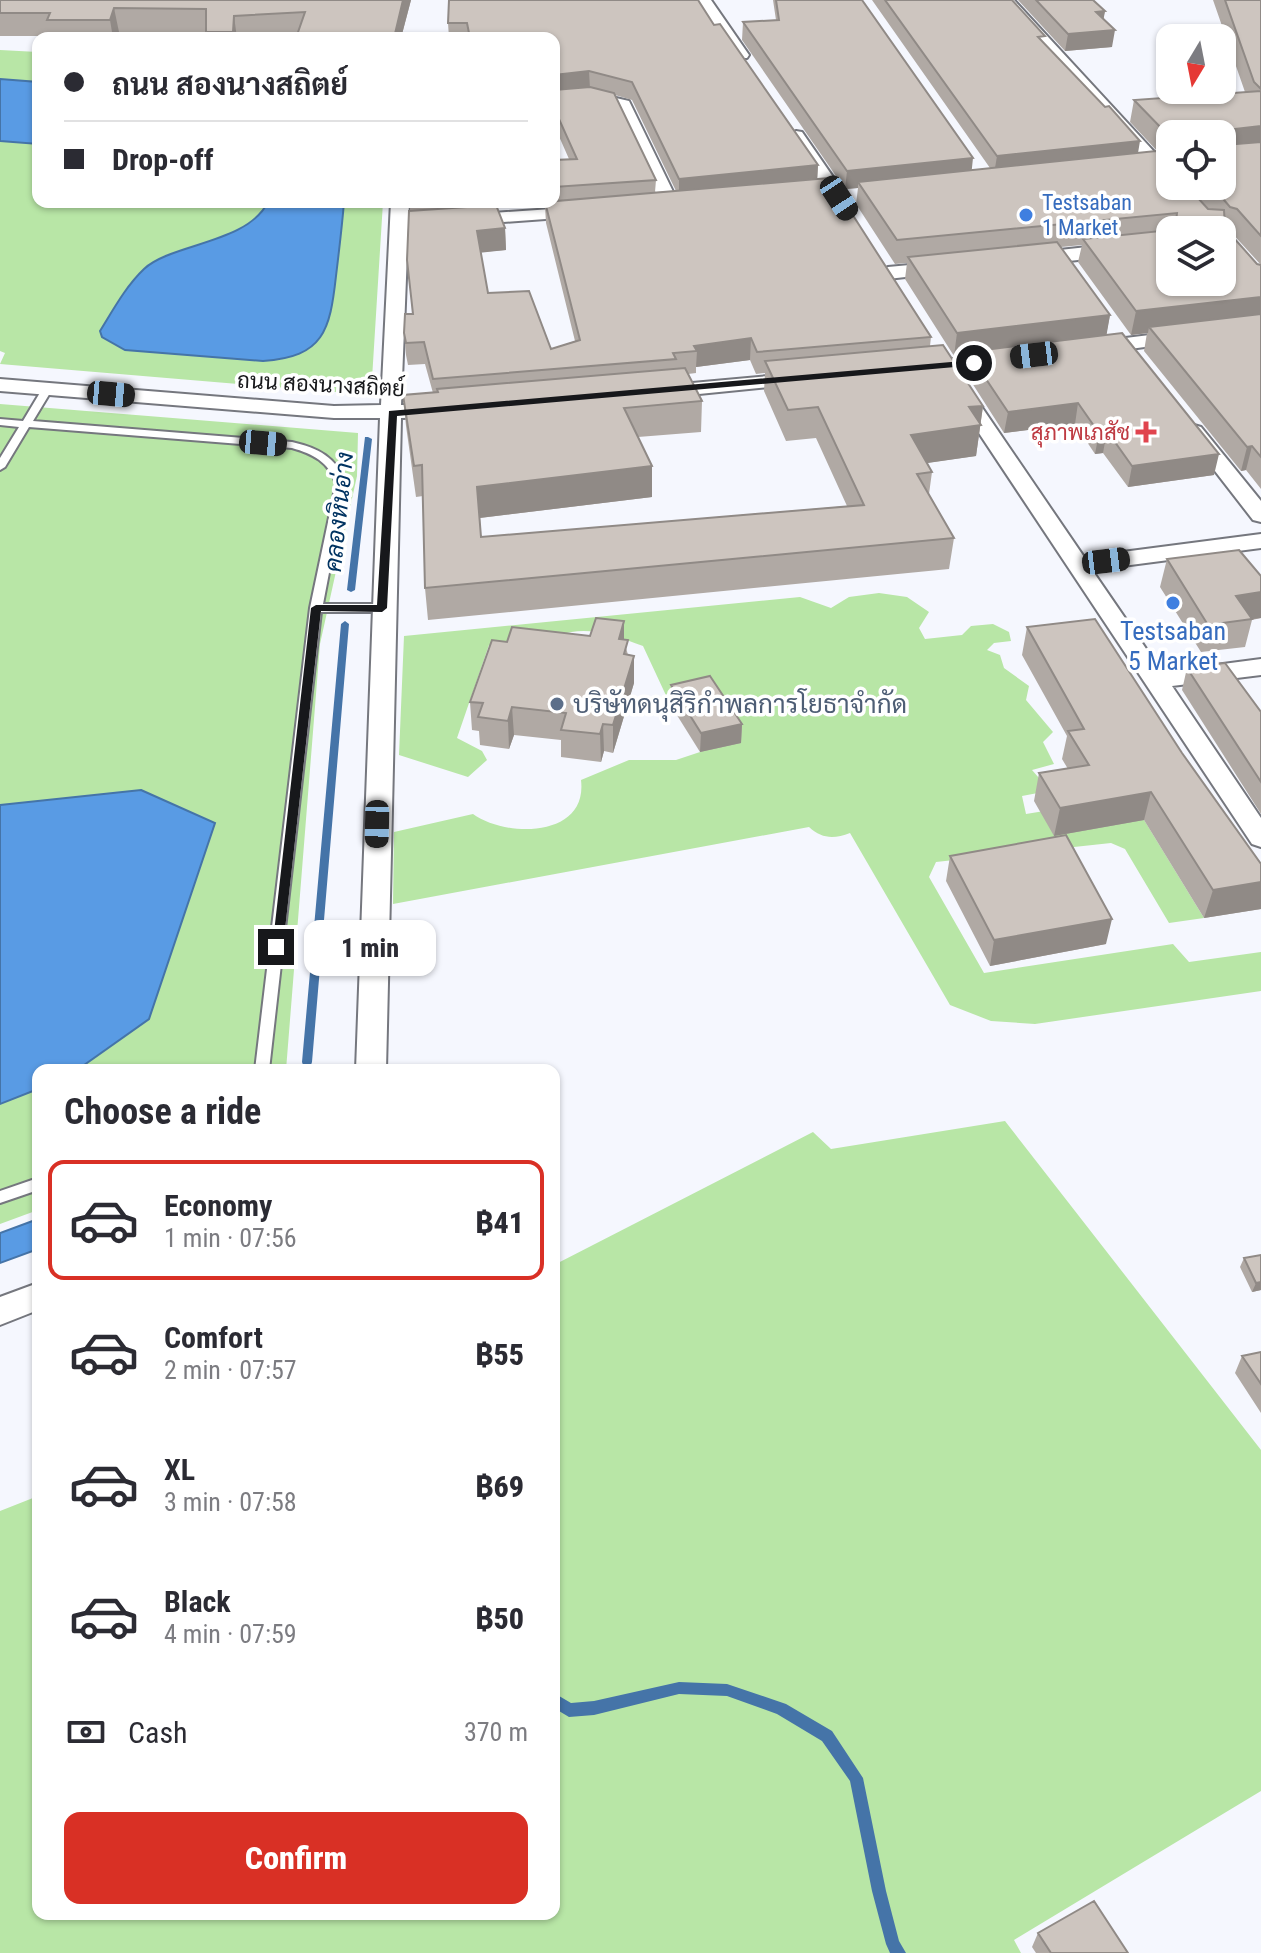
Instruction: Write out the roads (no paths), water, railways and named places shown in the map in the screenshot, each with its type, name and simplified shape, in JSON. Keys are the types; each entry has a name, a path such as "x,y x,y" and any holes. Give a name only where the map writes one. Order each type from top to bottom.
{"street":[{"path":"703,0 750,70"},
{"path":"1006,0 1156,158"},
{"path":"560,101 601,98 623,105 671,205"},
{"path":"783,118 855,223"},
{"path":"1126,169 1156,166"},
{"path":"443,221 595,211"},
{"path":"371,1064 382,608 404,216"},
{"path":"1014,261 1156,246"},
{"path":"1061,256 1079,281"},
{"path":"904,300 884,267 967,265"},
{"path":"1079,350 1120,338 1200,335"},
{"path":"1120,338 1144,369"},
{"path":"928,340 1075,565 1261,838"},
{"path":"897,371 1019,357"},
{"path":"643,393 818,378"},
{"name":"ถนน สองนางสถิตย์","path":"0,385 334,412 469,409"},
{"path":"1183,417 1261,515"},
{"path":"1075,565 1261,541"},
{"path":"1154,681 1261,667"},
{"path":"0,1311 32,1298"}],"lane":[{"path":"0,467 48,388"},
{"path":"0,422 292,445 320,454 338,470 341,484 316,608 263,1064"},
{"path":"316,608 382,608"},
{"path":"0,1197 32,1186"}],"water":[{"path":"0,79 32,82 32,144 0,141"},
{"path":"264,208 343,208 331,312 320,337 311,347 299,354 263,361 125,350 102,337 100,331 131,283 144,269 172,253 227,235 258,216"},
{"path":"141,790 215,823 149,1019 85,1064 32,1064 32,1091 0,1104 0,805"},
{"path":"32,1221 32,1251 0,1263 0,1233"}],"waterway":[{"name":"คลองหินอ่าง","path":"351,590 368,439"},
{"name":"คลองหินอ่าง","path":"307,1062 345,624"},
{"name":"คลองหินอ่าง","path":"560,1704 569,1710 594,1708 679,1688 727,1690 781,1709 827,1736 856,1778 879,1891 893,1944 899,1953"}],"place":[{"name":"Testsaban 1 Market","path":"1026,215"},
{"name":"สุภาพเภสัช","path":"1146,432"},
{"name":"Testsaban 5 Market","path":"1173,603"},
{"name":"บริษัทดนุสิริกำพลการโยธาจำกัด","path":"557,704"}]}
